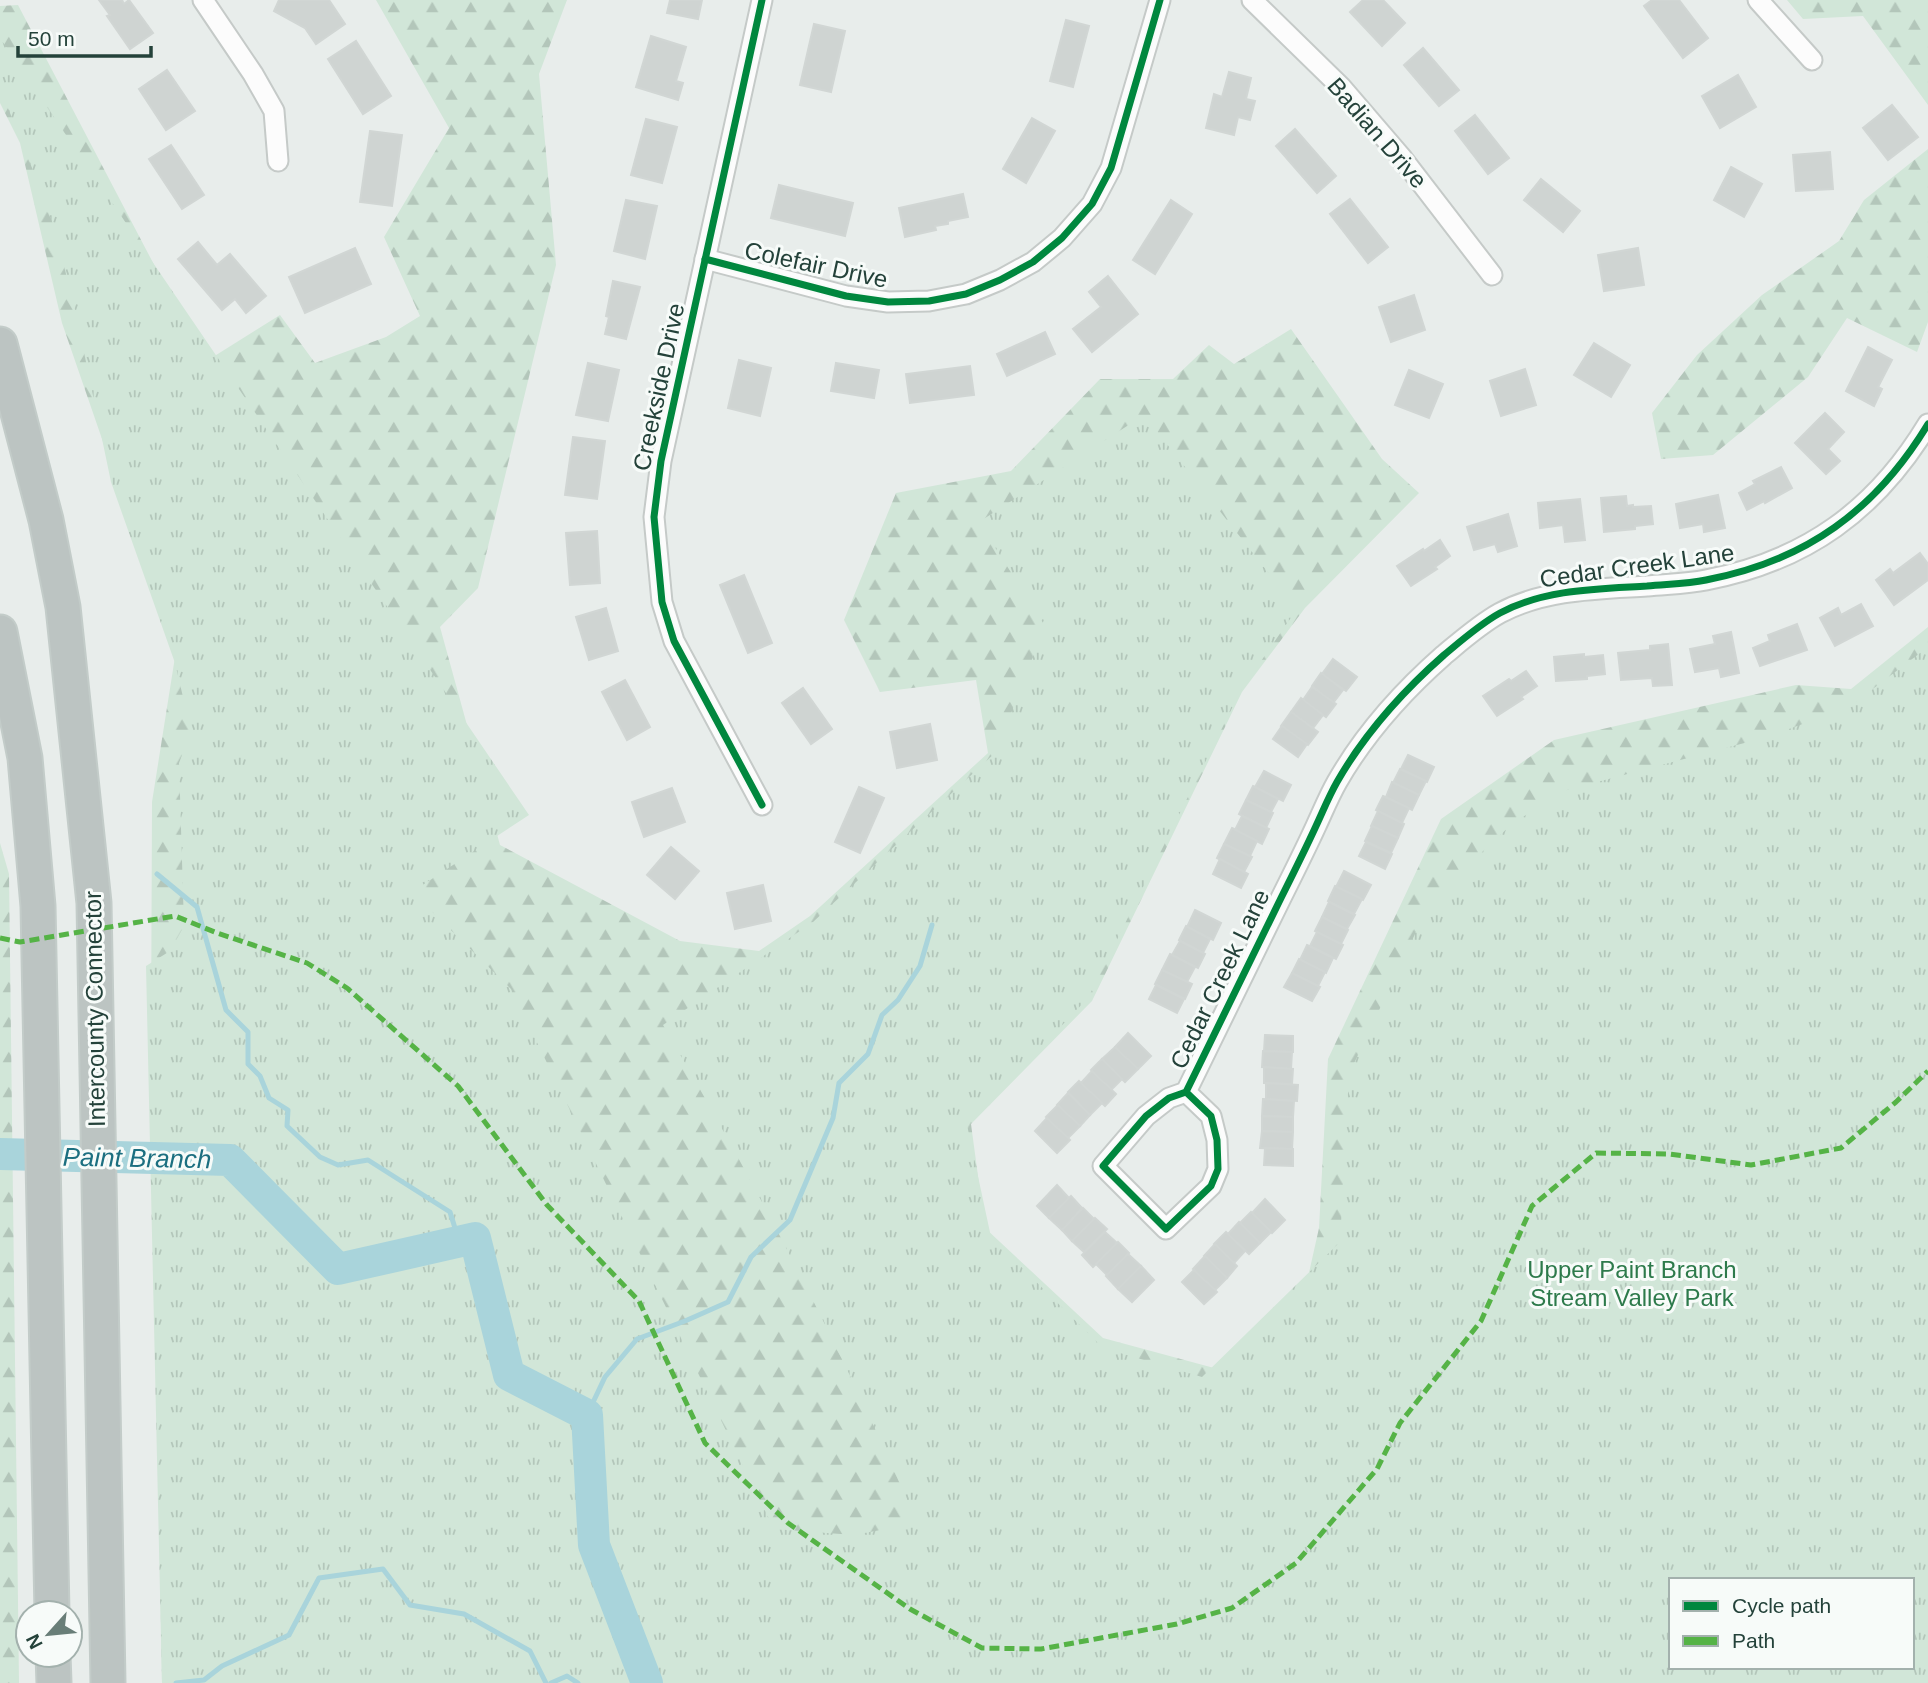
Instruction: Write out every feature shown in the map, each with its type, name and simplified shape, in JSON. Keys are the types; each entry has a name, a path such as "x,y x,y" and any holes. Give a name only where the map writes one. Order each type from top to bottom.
{"highway":[{"name":"Intercounty Connector","path":"0,344 46,520 63,607 94,903 108,1683"},
{"path":"0,632 25,758 38,906 52,1599"}],"street":[{"path":"203,0 253,74 274,111 278,160"},
{"name":"Creekside Drive","path":"762,0 661,461 654,517 662,602 674,641 762,805"},
{"name":"Colefair Drive","path":"705,260 846,296 888,302 929,301 966,294 1011,274 1062,238 1091,204 1111,168 1160,0"},
{"name":"Badian Drive","path":"1252,0 1350,97 1402,158 1492,275"},
{"path":"1759,0 1812,60"},
{"name":"Cedar Creek Lane","path":"1186,1092 1211,1116 1217,1140 1218,1169 1211,1186 1166,1229 1103,1166 1146,1116 1169,1098 1186,1092 1336,783 1369,733 1392,705 1431,666 1466,636 1499,613 1528,600 1560,593 1703,581 1741,572 1786,555 1836,528 1866,503 1890,477 1928,424"}],"green space":[{"name":"Upper Paint Branch Stream Valley Park","path":"376,0 567,0 539,74 556,265 478,588 440,627 500,845 680,941 759,951 810,916 988,753 976,680 880,692 844,620 896,493 1011,471 1100,379 1173,379 1209,345 1234,364 1291,329 1382,459 1419,493 1305,608 1242,692 1092,1001 971,1124 985,1228 1103,1338 1240,1375 1300,1313 1319,1228 1328,1059 1441,819 1554,740 1796,685 1851,689 1928,627 1928,1683 162,1683 151,1048 152,802 185,594 131,523 62,323 20,143 0,103 0,6 18,5 205,362 280,315 315,363 386,337 420,316 384,237 449,128"},
{"path":"1787,0 1928,0 1928,105 1863,16 1803,19"},
{"name":"Upper Paint Branch Stream Valley Park","path":"0,38 529,815 412,892 511,989 774,1529 854,1535 917,1523 798,1270 663,1025 813,922 996,752 1045,626 979,522 1144,415 1297,609 1241,690 1088,998 967,1125 991,1237 1103,1348 1202,1377 1340,1242 1349,1074 1431,900 1513,823 1567,790 1767,737 1849,707 1928,647 1928,1683 162,1683 146,966 170,951 184,926 179,763 191,731 175,663 111,482 76,314 55,230 0,89"},
{"path":"1928,149 1928,322 1917,352 1847,318 1808,377 1713,455 1661,459 1652,413 1697,355 1762,295 1839,241 1864,200"},
{"path":"0,843 9,874 18,1599 14,1599 14,1669 19,1669 19,1683 0,1683"}],"building":[{"path":"99,0 122,0 124,4 129,0 153,33 130,49"},
{"path":"279,0 329,0 345,24 316,44 305,28 274,11"},
{"path":"670,0 702,0 698,19 667,13"},
{"path":"1363,0 1383,0 1405,23 1382,46 1350,12"},
{"path":"1652,0 1679,0 1708,38 1683,58 1644,6"},
{"path":"1066,20 1089,26 1073,87 1050,81"},
{"path":"814,24 845,31 831,92 800,85"},
{"path":"651,36 686,47 676,81 683,83 678,100 636,87"},
{"path":"356,41 391,96 363,114 328,59"},
{"path":"1423,48 1459,90 1439,106 1404,65"},
{"path":"167,70 195,111 166,130 139,89"},
{"path":"1229,72 1251,78 1246,99 1255,101 1250,120 1238,117 1234,135 1206,128 1214,94 1222,97"},
{"path":"1738,75 1756,107 1720,128 1702,96"},
{"path":"1892,105 1918,137 1888,160 1863,128"},
{"path":"1475,115 1509,158 1488,174 1455,131"},
{"path":"1032,118 1055,131 1026,183 1003,169"},
{"path":"646,119 677,127 662,183 631,175"},
{"path":"1295,129 1336,176 1317,193 1276,146"},
{"path":"370,131 402,135 392,206 360,202"},
{"path":"171,145 204,195 182,209 149,159"},
{"path":"1830,152 1833,189 1796,191 1793,155"},
{"path":"1731,167 1762,184 1744,217 1714,200"},
{"path":"1541,179 1580,211 1563,232 1524,200"},
{"path":"779,185 853,203 845,236 771,218"},
{"path":"963,194 968,217 935,226 936,230 905,237 899,208"},
{"path":"1350,199 1388,247 1368,263 1330,214"},
{"path":"626,200 657,206 645,259 614,251"},
{"path":"1171,200 1192,214 1155,274 1133,260"},
{"path":"198,242 217,265 230,254 266,296 246,313 235,299 222,310 178,259"},
{"path":"355,248 371,284 305,313 289,277"},
{"path":"1638,248 1644,285 1604,291 1598,255"},
{"path":"1108,276 1138,314 1092,352 1073,329 1101,307 1089,292"},
{"path":"613,281 640,287 626,339 605,334"},
{"path":"1414,295 1425,330 1391,342 1379,307"},
{"path":"1045,332 1055,354 1007,376 997,354"},
{"path":"1594,343 1630,365 1611,397 1574,375"},
{"path":"1868,347 1892,360 1878,387 1882,389 1874,406 1846,391"},
{"path":"739,360 771,368 760,416 728,408"},
{"path":"588,363 619,370 608,421 576,415"},
{"path":"836,363 879,370 874,398 831,391"},
{"path":"970,366 974,395 910,403 906,374"},
{"path":"1525,369 1536,405 1501,416 1490,381"},
{"path":"1409,370 1443,384 1429,418 1395,405"},
{"path":"1825,413 1844,432 1828,449 1840,461 1826,474 1795,443"},
{"path":"573,437 605,441 597,499 565,495"},
{"path":"1781,467 1792,488 1747,510 1739,493 1755,484 1753,481"},
{"path":"1718,495 1725,528 1704,532 1703,524 1680,528 1676,504"},
{"path":"1626,496 1627,506 1651,506 1653,524 1604,532 1601,498"},
{"path":"1580,499 1585,540 1565,542 1563,525 1540,528 1538,503"},
{"path":"1508,514 1517,546 1498,552 1495,544 1474,550 1467,527"},
{"path":"597,531 600,583 570,585 566,533"},
{"path":"1440,540 1450,556 1435,567 1437,569 1411,586 1397,566"},
{"path":"1920,553 1928,564 1928,580 1894,605 1876,580 1890,569 1893,573"},
{"path":"744,575 772,643 748,653 720,585"},
{"path":"1861,604 1873,626 1835,646 1820,618 1838,608 1841,615"},
{"path":"606,608 618,651 589,660 576,617"},
{"path":"1797,624 1807,650 1760,666 1753,648 1770,641 1768,635"},
{"path":"1731,632 1739,673 1721,677 1719,668 1695,672 1690,649 1715,644 1713,636"},
{"path":"1668,644 1672,685 1653,686 1652,678 1621,680 1618,653 1650,650 1650,646"},
{"path":"1584,654 1584,657 1603,655 1605,674 1587,676 1587,679 1556,681 1554,657"},
{"path":"1333,659 1357,677 1346,691 1322,674"},
{"path":"1526,671 1537,686 1497,716 1483,696"},
{"path":"1321,673 1343,690 1333,703 1312,686"},
{"path":"625,680 650,727 627,740 602,692"},
{"path":"1312,687 1336,704 1326,717 1303,700"},
{"path":"803,688 832,729 811,744 782,703"},
{"path":"1301,698 1323,715 1313,728 1291,712"},
{"path":"1291,712 1318,732 1308,745 1281,726"},
{"path":"930,724 937,760 897,768 890,732"},
{"path":"1282,726 1307,744 1298,757 1273,739"},
{"path":"1408,755 1434,767 1427,782 1401,769"},
{"path":"1400,769 1426,781 1419,795 1393,783"},
{"path":"1264,771 1291,785 1283,801 1255,787"},
{"path":"1392,782 1419,795 1412,810 1386,797"},
{"path":"1253,786 1278,799 1271,812 1246,800"},
{"path":"859,787 884,798 860,853 835,842"},
{"path":"672,788 685,822 644,837 632,802"},
{"path":"1383,796 1409,808 1402,823 1376,810"},
{"path":"1246,800 1273,813 1266,828 1239,814"},
{"path":"1378,811 1404,824 1398,838 1371,826"},
{"path":"1242,816 1269,829 1262,844 1235,830"},
{"path":"1372,826 1398,838 1391,853 1365,841"},
{"path":"1232,828 1257,841 1250,856 1224,844"},
{"path":"1366,842 1392,854 1385,869 1359,856"},
{"path":"1224,844 1252,857 1244,872 1217,858"},
{"path":"671,847 699,871 675,899 647,875"},
{"path":"1220,859 1248,874 1241,888 1213,874"},
{"path":"1344,871 1371,885 1363,900 1336,887"},
{"path":"763,885 771,921 735,929 727,893"},
{"path":"1335,886 1362,899 1354,914 1328,901"},
{"path":"1329,902 1355,915 1347,929 1322,917"},
{"path":"1195,910 1221,923 1213,940 1187,927"},
{"path":"1322,917 1348,930 1341,944 1315,931"},
{"path":"1186,926 1210,939 1203,953 1179,940"},
{"path":"1317,932 1343,945 1336,959 1310,946"},
{"path":"1180,941 1205,954 1198,968 1172,955"},
{"path":"1307,945 1333,958 1326,973 1300,960"},
{"path":"1170,954 1195,967 1187,982 1162,970"},
{"path":"1299,959 1325,972 1318,986 1292,973"},
{"path":"1162,970 1192,984 1185,999 1155,984"},
{"path":"1292,973 1320,987 1312,1001 1284,987"},
{"path":"1156,985 1184,999 1177,1013 1149,999"},
{"path":"1128,1033 1151,1056 1138,1069 1115,1047"},
{"path":"1265,1035 1293,1036 1293,1052 1264,1051"},
{"path":"1115,1047 1138,1069 1125,1082 1102,1059"},
{"path":"1263,1051 1292,1052 1291,1069 1262,1067"},
{"path":"1102,1059 1122,1079 1111,1090 1091,1070"},
{"path":"1264,1067 1293,1069 1292,1084 1264,1083"},
{"path":"1092,1071 1116,1094 1105,1106 1081,1083"},
{"path":"1079,1081 1102,1103 1090,1115 1068,1092"},
{"path":"1266,1083 1298,1085 1297,1101 1266,1099"},
{"path":"1068,1093 1090,1115 1080,1126 1057,1105"},
{"path":"1263,1099 1294,1101 1293,1117 1262,1116"},
{"path":"1058,1105 1080,1126 1068,1138 1046,1117"},
{"path":"1262,1116 1293,1117 1293,1132 1262,1131"},
{"path":"1047,1118 1070,1140 1057,1153 1035,1131"},
{"path":"1262,1131 1293,1132 1292,1149 1260,1148"},
{"path":"1265,1148 1293,1149 1293,1166 1264,1165"},
{"path":"1057,1185 1069,1198 1049,1218 1037,1206"},
{"path":"1071,1196 1082,1208 1062,1230 1049,1218"},
{"path":"1265,1199 1285,1220 1272,1233 1252,1213"},
{"path":"1083,1208 1094,1219 1072,1241 1062,1230"},
{"path":"1251,1212 1271,1232 1260,1243 1240,1223"},
{"path":"1095,1218 1107,1229 1084,1252 1072,1241"},
{"path":"1239,1222 1260,1243 1249,1254 1228,1234"},
{"path":"1105,1232 1117,1243 1093,1267 1082,1255"},
{"path":"1226,1232 1245,1251 1234,1263 1214,1244"},
{"path":"1118,1242 1129,1253 1107,1275 1096,1264"},
{"path":"1215,1244 1237,1266 1227,1278 1204,1256"},
{"path":"1128,1254 1141,1266 1118,1289 1106,1276"},
{"path":"1205,1256 1227,1278 1215,1290 1193,1269"},
{"path":"1141,1266 1154,1280 1132,1302 1118,1289"},
{"path":"1194,1270 1217,1292 1204,1304 1182,1282"}],"waterway":[{"path":"157,874 197,907 226,1010 248,1032 248,1064 260,1076 269,1098 288,1110 287,1126 320,1157 338,1165 368,1160 450,1212 459,1241"},
{"path":"587,1415 605,1377 637,1339 728,1302 751,1257 790,1220 833,1118 839,1083 868,1054 882,1015 898,1000 920,966 932,925"},
{"name":"Paint Branch","path":"0,1154 230,1160 338,1269 475,1238 509,1375 587,1415 594,1545 647,1683"},
{"path":"176,1683 204,1680 222,1666 289,1635 319,1578 383,1569 410,1605 464,1614 530,1651 546,1683"},
{"path":"551,1683 567,1676 578,1683"}],"marked path":[{"path":"0,938 20,942 175,916 307,963 347,988 458,1086 547,1205 639,1301 705,1443 788,1523 910,1609 982,1648 1041,1649 1177,1624 1232,1608 1296,1563 1377,1469 1400,1423 1481,1321 1532,1206 1596,1153 1669,1154 1751,1165 1841,1148 1928,1071"}],"cycle path":[{"path":"762,0 661,461 654,517 662,602 674,641 762,805"},
{"path":"705,259 846,296 888,302 929,301 966,294 1033,262 1062,238 1092,204 1111,168 1160,0"},
{"path":"1186,1092 1211,1116 1217,1140 1218,1169 1211,1186 1166,1229 1103,1166 1146,1116 1169,1098 1186,1092 1337,782 1385,714 1444,655 1493,617 1535,599 1572,592 1706,580 1776,560 1835,527 1861,506 1908,455 1928,424"}]}
